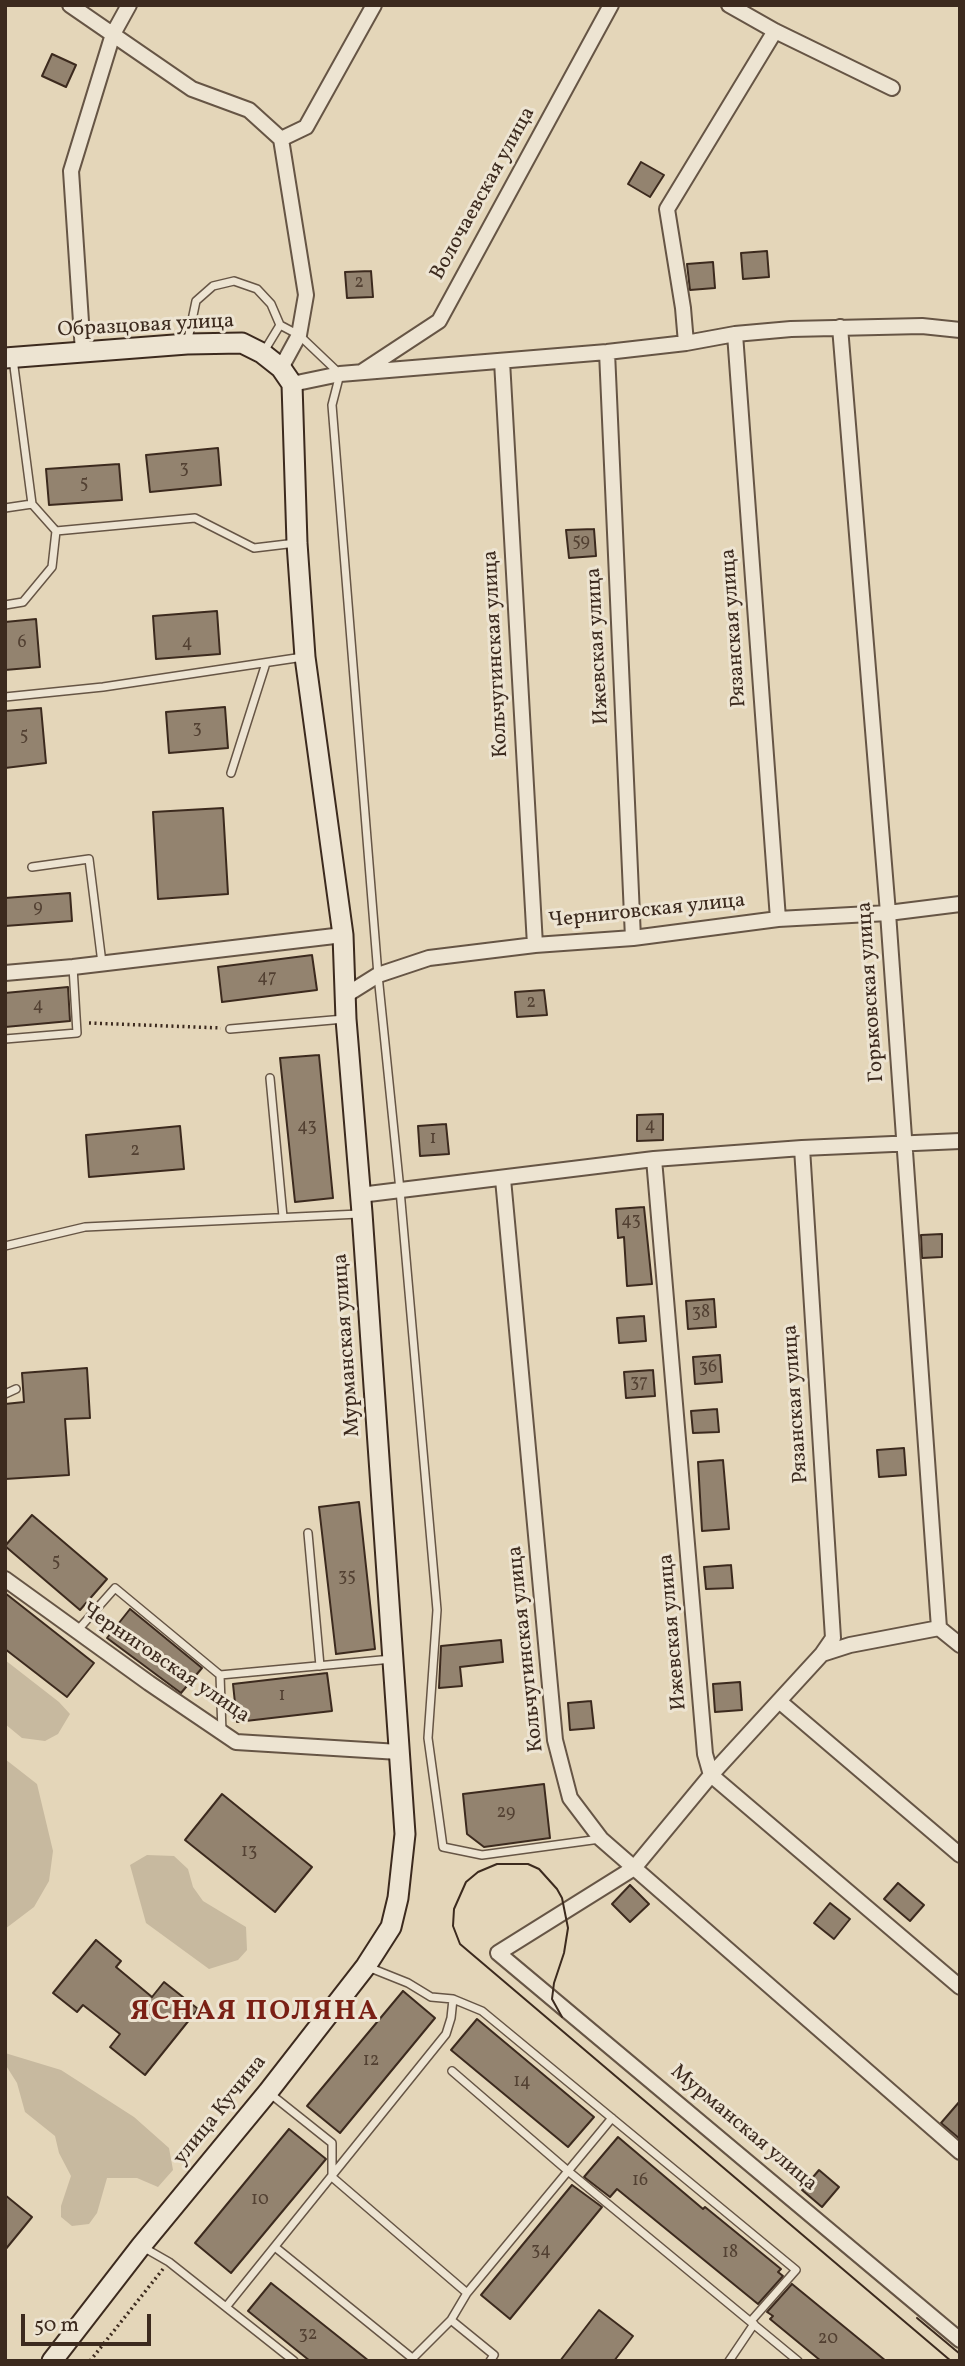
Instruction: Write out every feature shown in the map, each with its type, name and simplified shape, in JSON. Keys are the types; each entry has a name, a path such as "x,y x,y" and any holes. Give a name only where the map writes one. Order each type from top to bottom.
{"main road":[{"name":"Образцовая улица","path":"9,358 187,344 242,343 262,353 287,376"},
{"name":"Мурманская улица","path":"287,376 305,657 343,935 346,1019 399,1752"},
{"name":"улица Кучина","path":"52,2361 141,2246 268,2092 366,1966 391,1927 398,1898 405,1834 399,1752"}],"street":[{"path":"70,5 192,89 249,110 281,139 306,295 287,376 607,352 735,334 839,327 922,326 960,330"},
{"path":"83,352 71,171 113,34 129,5"},
{"path":"281,139 306,127 374,5"},
{"name":"Волочаевская улица","path":"361,372 439,321 611,5"},
{"path":"729,5 775,31 892,88"},
{"path":"686,343 667,209 775,31"},
{"name":"Горьковская улица","path":"839,327 888,913 939,1628"},
{"name":"Рязанская улица","path":"735,334 778,919"},
{"name":"Ижевская улица","path":"607,352 633,938"},
{"name":"Кольчугинская улица","path":"502,361 535,945"},
{"name":"Черниговская улица","path":"346,995 378,975 429,958 535,945 633,938 778,919 888,913 960,904"},
{"path":"5,973 343,935"},
{"path":"361,1204 400,1190 654,1159 802,1148 960,1141"},
{"name":"Рязанская улица","path":"802,1148 833,1638 822,1654"},
{"name":"Ижевская улица","path":"654,1159 705,1754 711,1775"},
{"name":"Кольчугинская улица","path":"503,1179 555,1740 570,1798 601,1839 960,2151"},
{"name":"Черниговская улица","path":"5,1579 236,1742 399,1752"},
{"path":"634,1868 711,1775 822,1654 939,1628 960,1645"},
{"path":"779,1700 960,1855"},
{"path":"711,1775 960,1987"},
{"name":"Мурманская улица","path":"634,1868 498,1953 960,2340"}],"lane":[{"path":"187,344 197,301 213,286 234,281 257,289 271,304 280,325 299,334 340,374 332,405 378,975 437,1610 428,1738 443,1847 482,1855 601,1839"},
{"path":"262,353 280,325"},
{"path":"5,605 23,602 52,568 56,531 32,504 9,358"},
{"path":"5,508 32,504"},
{"path":"56,531 195,518 254,548 297,543"},
{"path":"5,697 103,687 305,657"},
{"path":"231,773 266,663"},
{"path":"32,867 89,859 102,964"},
{"path":"5,1039 77,1033 73,967"},
{"path":"230,1028 346,1019"},
{"path":"270,1077 283,1217"},
{"path":"5,1246 85,1227 283,1217 361,1204"},
{"path":"5,1394 16,1390"},
{"path":"308,1533 320,1666"},
{"path":"77,1631 115,1588 220,1675 393,1658"},
{"path":"220,1675 222,1732"},
{"path":"366,1966 408,1983 431,1997 453,1999 482,2011 796,2270 752,2322 729,2361"},
{"path":"226,2307 446,2034 452,2018 453,1999"},
{"path":"452,2071 568,2171 798,2361"},
{"path":"268,2092 332,2143 332,2177 467,2293"},
{"path":"275,2247 411,2360 451,2320 467,2293 612,2118"},
{"path":"141,2246 169,2262 294,2361"},
{"path":"451,2320 494,2355 490,2361"}],"path":[{"path":"76,1022 230,1028"},
{"path":"90,2361 169,2262"}],"shaded area":[{"path":"5,1660 59,1702 70,1714 58,1734 45,1741 22,1738 5,1724"},
{"path":"5,1759 37,1784 53,1851 49,1881 34,1907 5,1929"},
{"path":"147,1855 174,1856 188,1869 193,1887 203,1901 246,1927 247,1950 238,1960 209,1969 146,1923 130,1865"},
{"path":"5,2053 61,2070 134,2117 169,2148 173,2170 158,2187 137,2178 107,2178 97,2213 89,2224 72,2226 61,2217 61,2206 71,2176 59,2153 55,2136 25,2112 17,2083 5,2064"}],"building":[{"path":"52,54 76,65 66,87 42,76"},
{"path":"641,162 664,175 650,197 628,184"},
{"path":"767,251 769,277 743,279 741,253"},
{"path":"713,262 715,288 690,290 687,264"},
{"path":"371,271 373,297 347,298 345,272"},
{"path":"218,448 221,485 150,492 146,455"},
{"path":"119,464 122,500 49,505 46,469"},
{"path":"594,529 596,556 569,558 566,530"},
{"path":"217,611 220,654 156,659 153,616"},
{"path":"36,619 40,667 5,670 5,622"},
{"path":"225,707 228,748 169,753 166,712"},
{"path":"41,708 46,763 5,768 5,711"},
{"path":"223,808 228,894 158,899 153,812"},
{"path":"70,893 72,921 5,926 5,898"},
{"path":"312,955 317,990 222,1002 218,967"},
{"path":"68,987 70,1021 5,1027 5,993"},
{"path":"544,990 547,1015 517,1017 515,992"},
{"path":"319,1055 333,1198 295,1202 280,1058"},
{"path":"663,1114 663,1140 637,1141 637,1115"},
{"path":"446,1124 449,1154 420,1156 418,1126"},
{"path":"180,1126 184,1169 89,1177 86,1135"},
{"path":"644,1207 652,1284 627,1286 624,1237 618,1238 616,1209"},
{"path":"942,1234 942,1257 922,1258 921,1235"},
{"path":"714,1299 716,1327 688,1329 686,1301"},
{"path":"644,1316 646,1341 619,1343 617,1318"},
{"path":"720,1355 722,1382 695,1384 693,1357"},
{"path":"87,1368 90,1418 65,1419 69,1475 5,1479 5,1404 24,1402 22,1373"},
{"path":"653,1370 655,1396 626,1398 624,1372"},
{"path":"717,1409 719,1432 693,1433 691,1411"},
{"path":"904,1448 906,1475 879,1477 877,1450"},
{"path":"723,1460 729,1529 702,1531 698,1462"},
{"path":"359,1502 375,1649 336,1654 319,1507"},
{"path":"32,1515 107,1579 80,1610 5,1546"},
{"path":"731,1565 733,1588 706,1589 704,1567"},
{"path":"5,1593 94,1663 67,1697 5,1649"},
{"path":"130,1609 202,1668 181,1693 107,1638"},
{"path":"501,1640 503,1662 460,1667 462,1686 439,1688 441,1646"},
{"path":"327,1673 332,1711 237,1722 233,1684"},
{"path":"740,1682 742,1710 715,1712 713,1684"},
{"path":"591,1701 594,1728 570,1730 568,1703"},
{"path":"544,1784 550,1838 484,1847 467,1834 463,1794"},
{"path":"222,1794 312,1867 275,1912 185,1840"},
{"path":"898,1883 924,1905 910,1921 884,1899"},
{"path":"630,1885 649,1904 630,1922 612,1904"},
{"path":"830,1903 850,1919 834,1939 814,1923"},
{"path":"96,1940 121,1961 116,1967 152,1997 164,1982 198,2009 145,2075 110,2047 120,2034 83,2005 77,2012 53,1993"},
{"path":"403,1991 435,2018 340,2133 307,2106"},
{"path":"477,2019 594,2117 568,2147 451,2050"},
{"path":"960,2101 960,2139 941,2123"},
{"path":"289,2129 326,2159 231,2273 195,2243"},
{"path":"618,2137 703,2209 705,2207 781,2269 778,2272 783,2276 758,2304 617,2189 610,2197 584,2177"},
{"path":"819,2170 839,2187 822,2207 802,2190"},
{"path":"572,2185 602,2207 510,2319 481,2295"},
{"path":"5,2195 32,2217 5,2250"},
{"path":"271,2283 369,2361 310,2361 248,2311"},
{"path":"792,2284 886,2361 821,2361 770,2319 773,2316 767,2312"},
{"path":"599,2310 633,2336 614,2361 560,2361"}],"tram line":[{"path":"562,2017 552,1999 568,1928 562,1898 557,1889 539,1869 528,1864 497,1864 478,1872 466,1882 454,1909 453,1926 460,1944 951,2361"},
{"path":"917,2318 960,2354"}],"district":[{"name":"ЯСНАЯ ПОЛЯНА","path":"255,2014"}]}
